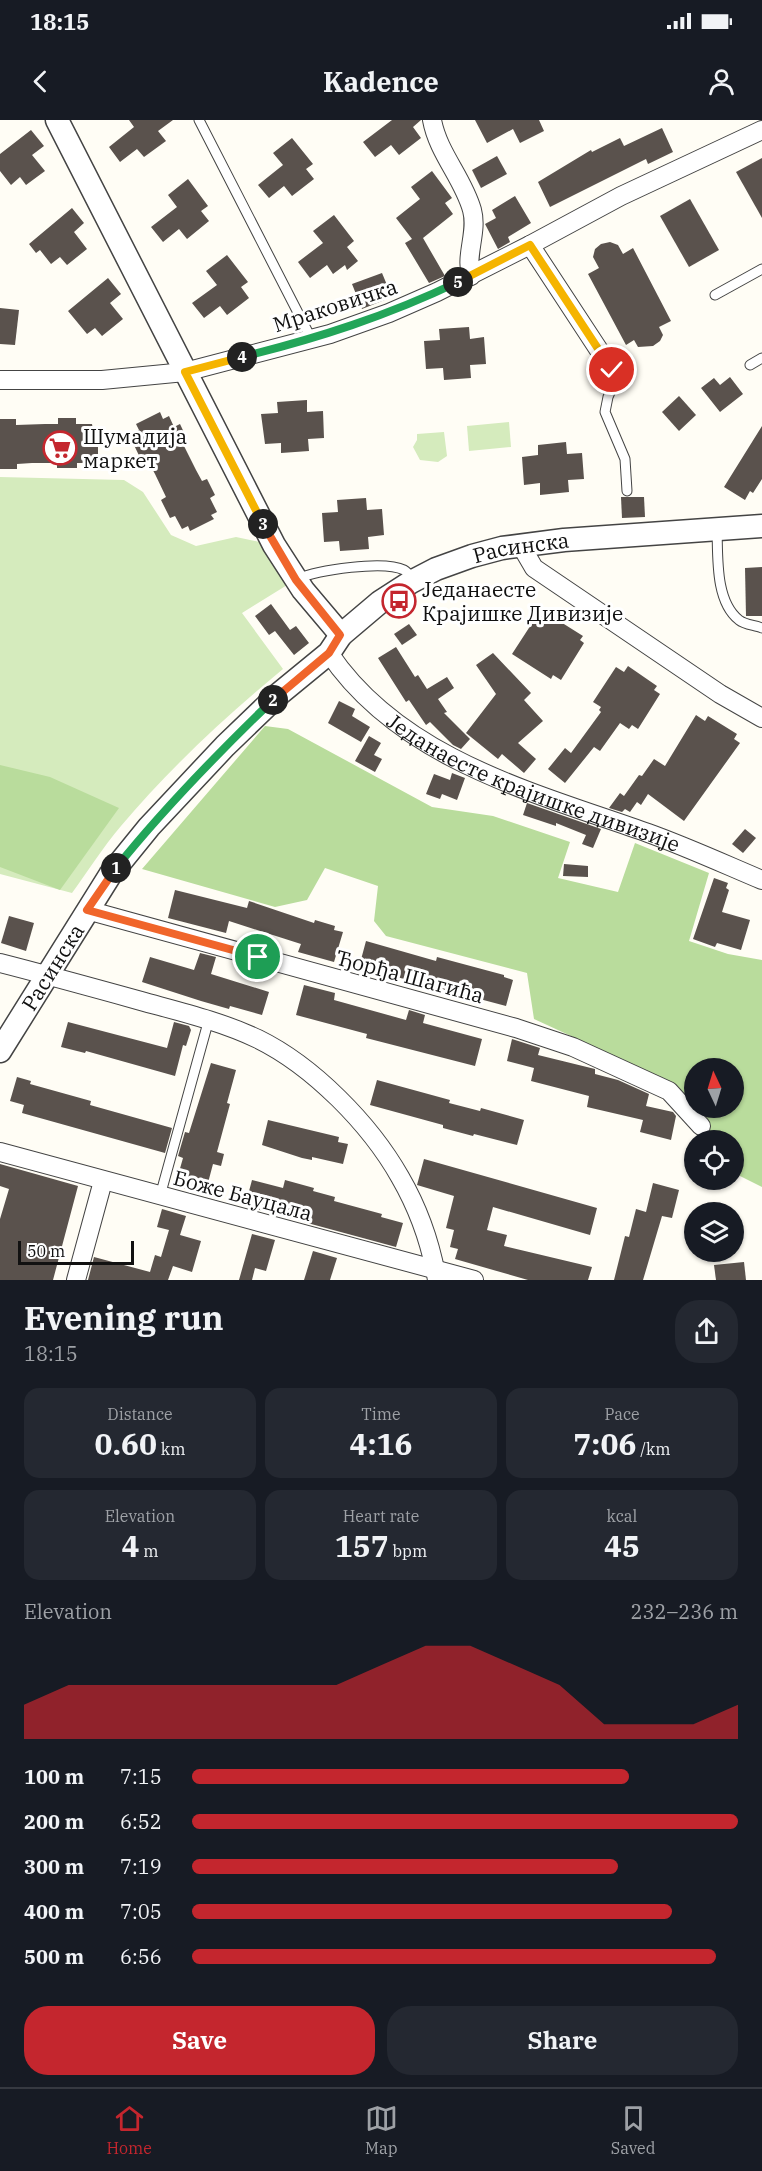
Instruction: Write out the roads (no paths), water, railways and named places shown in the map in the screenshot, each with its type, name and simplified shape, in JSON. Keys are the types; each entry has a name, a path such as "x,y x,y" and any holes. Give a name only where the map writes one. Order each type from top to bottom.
{"street":[{"name":"Једанаесте крајишке дивизије","path":"57,120 252,504 335,644 357,689 376,708 409,732 522,789 679,844 762,880"},
{"path":"433,120 435,135 472,213 473,229 469,261 471,276"},
{"name":"Мраковичка","path":"0,380 102,380 185,372 312,340 389,313 471,276 621,195 762,130"},
{"path":"530,245 612,370"},
{"name":"Расинска","path":"0,1051 87,910 110,875 137,842 218,754 279,694 380,602 414,580 472,555 520,544 762,526"},
{"path":"520,544 534,568 720,694 762,718"},
{"name":"Ђорђа Шагића","path":"87,910 516,1028 573,1047 669,1091 701,1126"},
{"path":"0,963 209,1019 260,1040 291,1059 334,1094 349,1110 400,1176 424,1231 436,1275"},
{"name":"Боже Бауцала","path":"0,1152 436,1275 474,1280"},
{"path":"76,1280 103,1181"}],"lane":[{"path":"199,120 312,340"},
{"path":"715,295 762,269"},
{"path":"750,365 762,358"},
{"path":"612,370 615,381 605,412 625,459 627,491"},
{"path":"717,529 718,564 724,598 730,611 741,622 762,628"},
{"path":"296,580 327,570 382,567 403,570 414,580"},
{"path":"160,1196 209,1019"}],"place":[{"name":"Шумадија маркет","path":"60,448"},
{"name":"Једанаесте Крајишке Дивизије","path":"399,601"}]}
